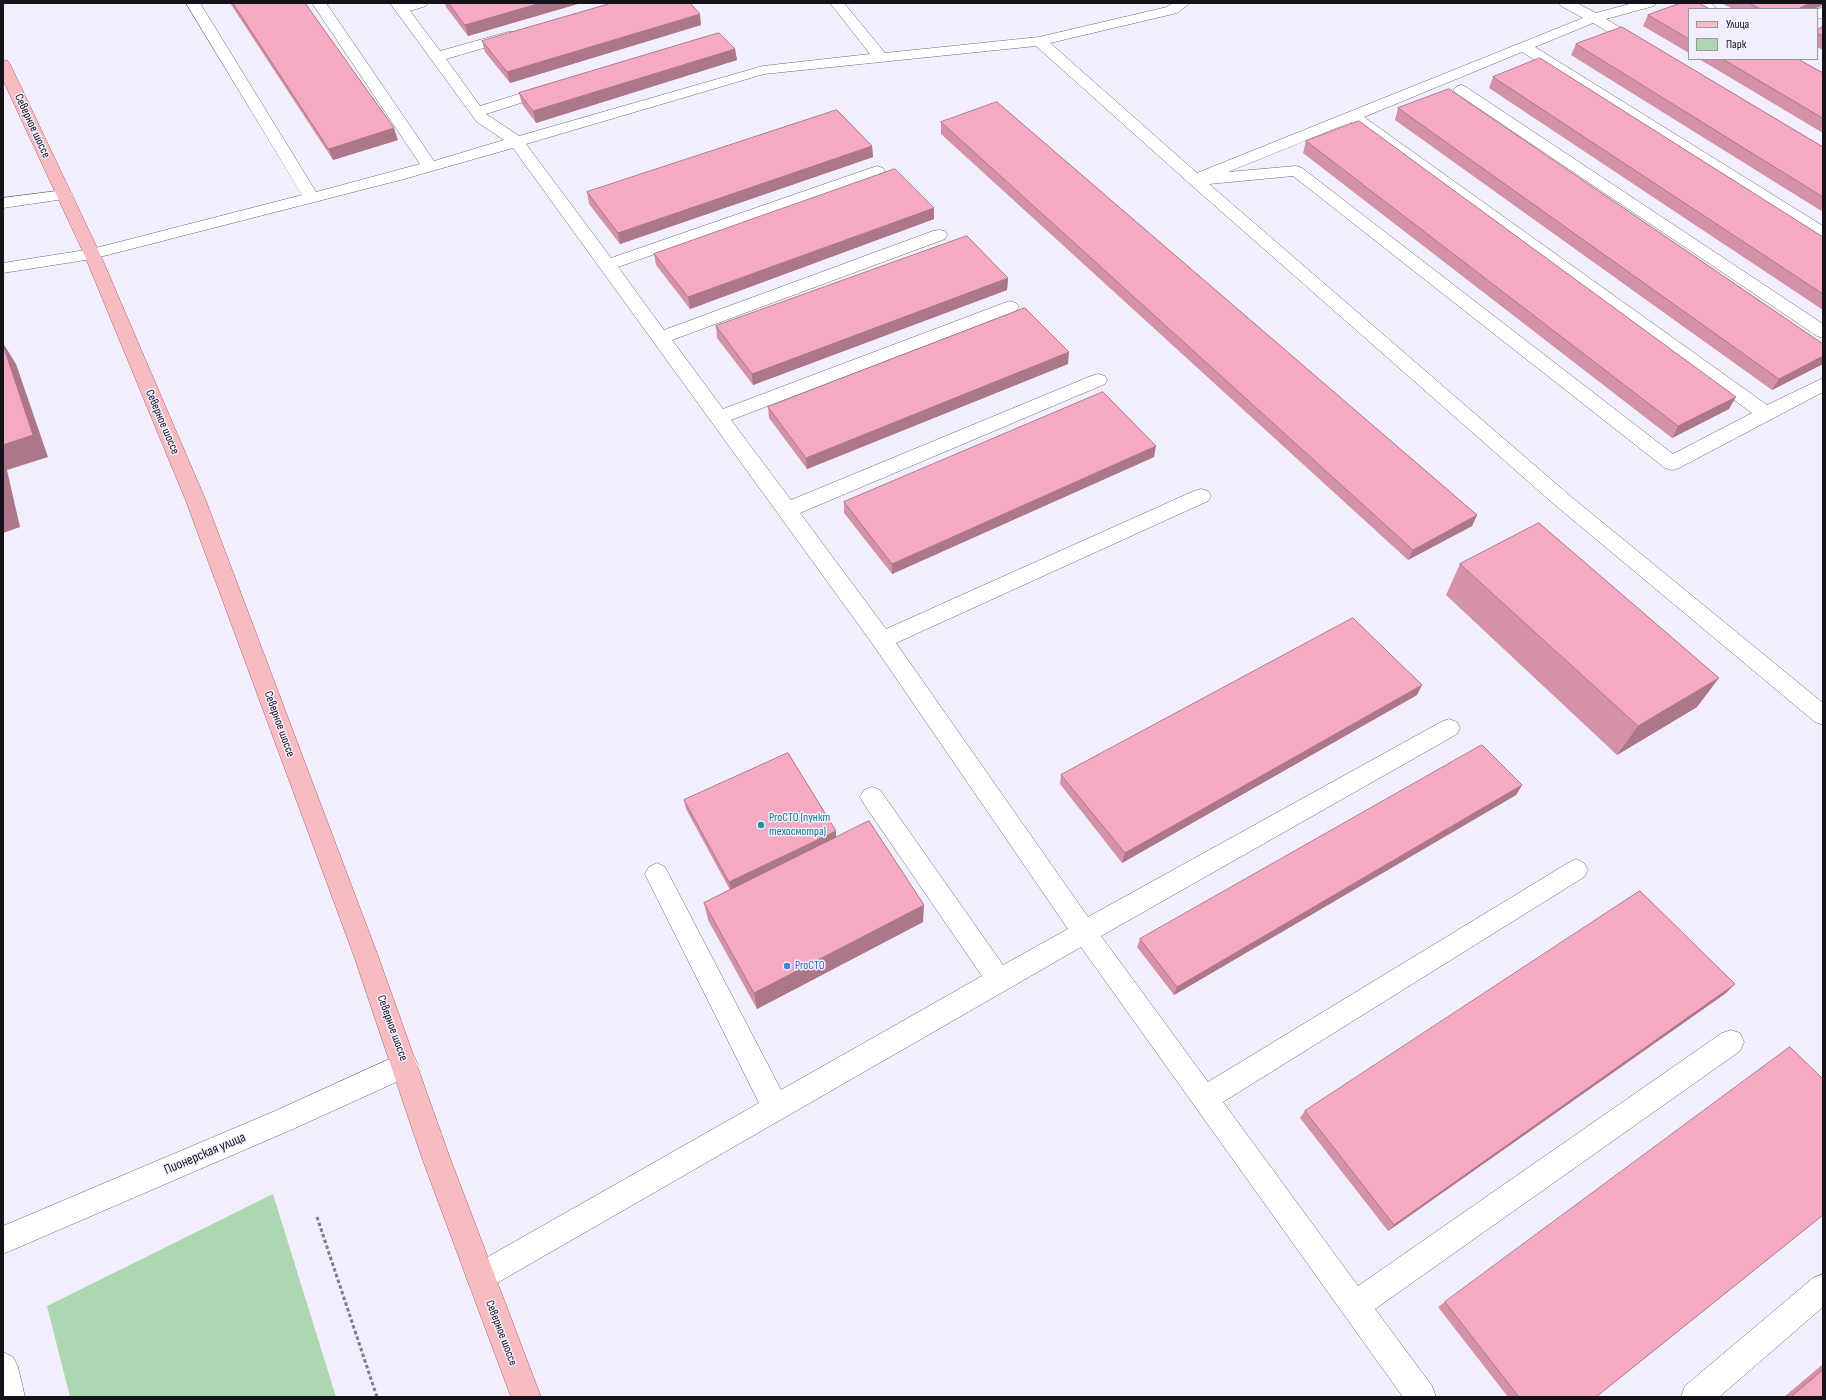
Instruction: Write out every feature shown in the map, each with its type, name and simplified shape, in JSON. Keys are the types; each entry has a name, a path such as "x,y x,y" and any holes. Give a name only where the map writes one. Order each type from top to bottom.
{"main road":[{"name":"Северное шоссе","path":"3,64 92,254 196,501 405,1065 436,1158 526,1397"}],"street":[{"path":"193,3 312,198"},
{"path":"319,3 430,167"},
{"path":"421,3 399,6 482,119 517,142 882,640 1084,932 1421,1397"},
{"path":"837,3 881,58"},
{"path":"3,268 92,254 312,198 430,167 763,70 1039,41 1172,10 1183,3"},
{"path":"1566,3 1655,54"},
{"path":"1195,180 1594,18 1649,3"},
{"path":"437,57 527,31"},
{"path":"1039,41 1195,180 1562,500 1823,716"},
{"path":"1524,46 1823,233"},
{"path":"477,112 566,84"},
{"path":"1461,90 1823,332"},
{"path":"1354,116 1766,414"},
{"path":"607,265 877,171"},
{"path":"1195,180 1296,171 1672,463 1823,384"},
{"path":"3,202 65,195"},
{"path":"660,338 939,235"},
{"path":"719,418 1010,307"},
{"path":"787,510 1098,380"},
{"path":"882,640 1201,496"},
{"path":"480,1277 999,980 1449,728"},
{"path":"872,797 999,980"},
{"path":"1205,1100 1576,870"},
{"path":"657,874 776,1108"},
{"path":"1355,1306 1731,1042"},
{"name":"Пионерская улица","path":"3,1240 284,1120 405,1065"},
{"path":"1696,1397 1823,1288"},
{"path":"3,1367 10,1397"}],"path":[{"path":"317,1217 378,1397"}],"green space":[{"path":"273,1194 336,1397 70,1397 47,1306"}],"building":[{"path":"233,3 305,3 394,128 329,149"},
{"path":"449,3 541,3 465,25"},
{"path":"612,3 690,3 700,14 507,72 482,41"},
{"path":"1681,3 1699,3 1708,8 1688,8 1688,38 1648,15"},
{"path":"1749,3 1810,3 1800,8 1759,8"},
{"path":"1622,27 1823,147 1823,197 1576,44"},
{"path":"1823,27 1823,36 1818,34 1818,30"},
{"path":"719,33 735,49 533,111 519,93"},
{"path":"1540,58 1823,237 1823,294 1493,77"},
{"path":"1725,60 1800,60 1823,73 1823,118"},
{"path":"1449,89 1823,344 1823,356 1779,379 1398,108"},
{"path":"997,102 1477,515 1413,550 941,122"},
{"path":"837,110 872,146 618,233 587,192"},
{"path":"1359,121 1736,397 1678,426 1306,141"},
{"path":"895,169 934,208 688,297 654,254"},
{"path":"967,236 1008,278 752,374 716,326"},
{"path":"1025,308 1069,352 806,458 768,407"},
{"path":"3,345 33,435 3,445"},
{"path":"1103,392 1156,446 892,564 844,502"},
{"path":"1539,523 1719,678 1638,726 1460,564"},
{"path":"1353,618 1422,685 1125,853 1061,775"},
{"path":"1482,745 1522,785 1177,987 1140,939"},
{"name":"ProСТО (пункт техосмотра)","path":"788,753 836,831 729,882 684,800"},
{"name":"ProСТО","path":"869,821 924,905 754,993 704,903"},
{"path":"1640,891 1735,984 1394,1225 1305,1111"},
{"path":"1790,1047 1823,1079 1823,1215 1596,1397 1519,1397 1445,1302"},
{"path":"1823,1370 1823,1397 1791,1397"}],"place":[{"name":"ProСТО (пункт техосмотра)","path":"761,825"},
{"name":"ProСТО","path":"787,966"}]}
